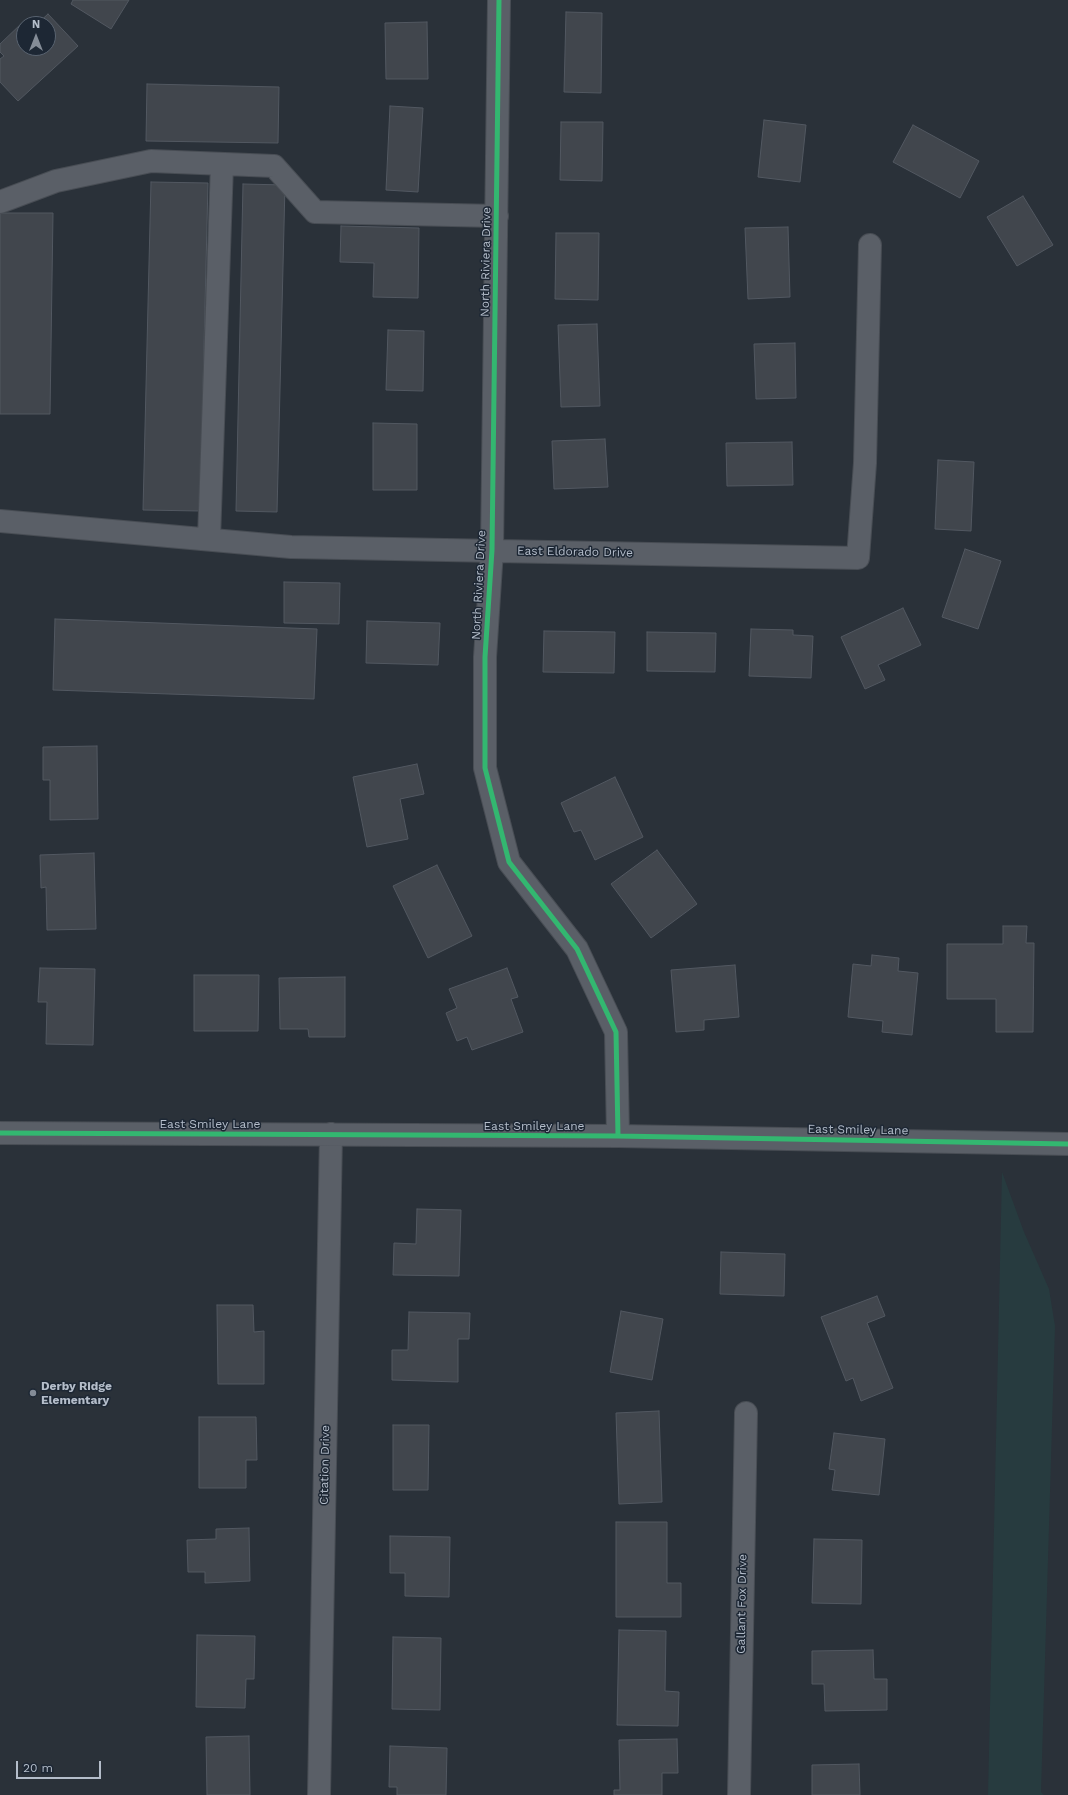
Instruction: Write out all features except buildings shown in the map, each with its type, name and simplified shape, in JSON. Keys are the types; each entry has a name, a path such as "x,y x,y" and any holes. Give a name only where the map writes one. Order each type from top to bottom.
{"street":[{"name":"North Riviera Drive","path":"500,0 492,550 485,657 485,768 509,862 576,949 616,1032 618,1136"},
{"path":"0,202 56,181 151,161 274,166 315,212 497,216"},
{"path":"209,539 222,164"},
{"name":"East Eldorado Drive","path":"0,521 291,546 858,558 865,463 870,245"},
{"name":"East Smiley Lane","path":"0,1133 618,1136 1068,1144"},
{"name":"Citation Drive","path":"319,1795 331,1134"},
{"name":"Gallant Fox Drive","path":"739,1795 746,1413"}],"green space":[{"path":"1002,1172 1024,1232 1049,1289 1055,1326 1041,1792 1044,1795 988,1795"}],"cycle path":[{"path":"499,0 492,550 485,657 485,768 509,862 577,949 616,1032 618,1136"},
{"path":"0,1133 618,1136 1068,1144"}],"place":[{"name":"Derby Ridge Elementary","path":"33,1393"}]}
